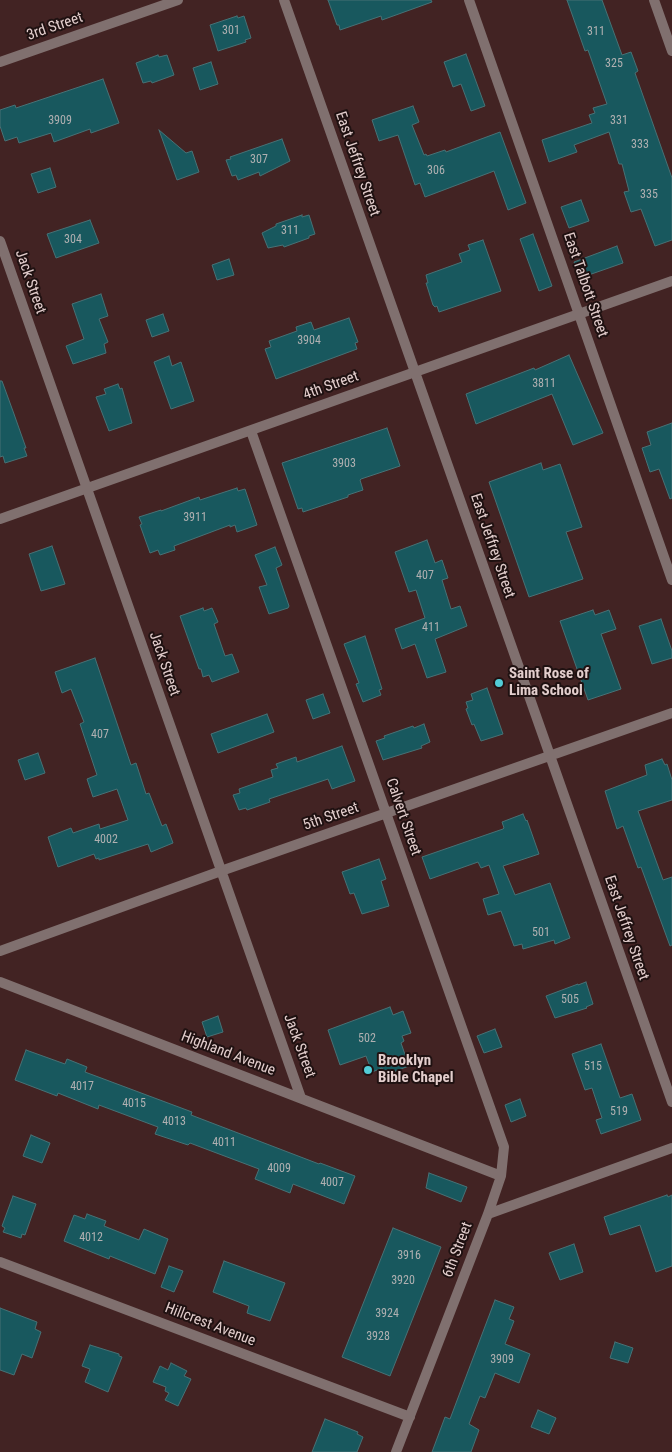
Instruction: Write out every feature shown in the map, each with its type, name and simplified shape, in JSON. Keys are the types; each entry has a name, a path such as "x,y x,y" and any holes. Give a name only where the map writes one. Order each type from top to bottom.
{"street":[{"name":"3rd Street","path":"0,62 178,0"},
{"name":"East Jeffrey Street","path":"284,0 672,1102"},
{"name":"East Talbott Street","path":"469,0 672,580"},
{"path":"654,0 672,51"},
{"name":"Jack Street","path":"0,240 301,1098"},
{"name":"4th Street","path":"0,520 672,281"},
{"name":"Calvert Street","path":"251,431 504,1147 501,1176 488,1214"},
{"name":"5th Street","path":"0,951 221,871 672,713"},
{"name":"Highland Avenue","path":"0,982 501,1176"},
{"name":"6th Street","path":"396,1452 488,1214 672,1148"},
{"name":"Hillcrest Avenue","path":"0,1262 410,1417"}],"building":[{"path":"328,0 431,0 432,2 382,20 381,16 340,30"},
{"path":"567,0 602,0 622,55 631,52 638,71 635,73 672,178 672,240 655,246 641,209 631,212 624,192 629,191 622,164 619,164 609,132 574,145 577,152 549,162 542,140 592,123 589,115 595,113 593,108 607,104 588,50 585,51"},
{"path":"237,16 238,18 244,16 251,38 245,40 246,42 218,51 210,25"},
{"path":"466,54 485,106 471,111 461,84 453,87 444,62"},
{"path":"158,55 159,57 167,55 174,75 152,83 151,81 143,83 136,63"},
{"path":"211,62 218,84 200,90 193,68"},
{"path":"103,79 119,123 91,133 90,129 54,142 51,133 19,143 17,137 5,141 0,126 0,110 15,105 16,108"},
{"path":"413,106 419,122 412,125 424,155 426,154 427,156 445,150 446,152 500,132 526,203 508,210 494,171 425,197 420,183 415,185 398,135 379,141 372,120"},
{"path":"159,130 186,153 192,151 199,172 177,180"},
{"path":"282,139 290,161 260,176 259,172 238,180 236,175 232,176 226,160 231,159 230,157"},
{"path":"50,168 56,187 38,193 31,174"},
{"path":"581,200 589,221 569,228 561,207"},
{"path":"302,215 302,217 309,215 315,234 284,247 283,245 268,248 262,233 276,226 276,224"},
{"path":"90,220 99,243 56,258 47,234"},
{"path":"533,234 552,286 539,291 520,239"},
{"path":"483,240 501,291 439,312 437,306 433,305 426,283 428,283 426,275 462,262 459,254 470,250 468,245"},
{"path":"617,246 623,263 580,278 574,262"},
{"path":"229,259 234,275 217,280 212,265"},
{"path":"101,294 108,316 99,319 108,342 104,344 106,353 73,364 66,346 84,339 72,304"},
{"path":"163,314 169,331 152,337 146,320"},
{"path":"349,318 358,342 355,343 357,349 276,379 265,349 271,347 269,341 297,331 296,327 311,322 314,330"},
{"path":"569,355 603,433 573,445 552,394 476,424 466,394 534,368 535,370"},
{"path":"169,356 172,366 181,362 194,401 171,409 154,362"},
{"path":"0,381 2,381 14,414 27,456 5,463 3,456 0,457"},
{"path":"118,384 120,389 122,388 132,423 109,431 96,397 106,394 104,389"},
{"path":"672,423 672,498 670,499 659,469 650,472 642,448 651,445 647,432"},
{"path":"387,428 400,466 361,479 363,490 348,495 348,497 303,512 302,508 298,509 282,463"},
{"path":"541,463 543,470 560,464 582,527 566,532 583,579 529,597 489,482"},
{"path":"237,488 238,491 245,489 257,525 237,532 235,525 230,527 230,525 174,546 175,550 160,555 158,550 150,553 139,517 199,497 200,500"},
{"path":"427,540 435,563 442,560 448,578 442,580 451,609 460,606 467,626 435,639 446,672 427,678 415,644 402,649 395,629 425,618 416,590 409,592 395,552"},
{"path":"52,546 65,584 41,591 29,554"},
{"path":"275,547 282,565 276,568 289,606 269,614 259,587 267,585 255,555"},
{"path":"203,608 204,611 212,608 218,622 214,624 225,656 232,654 239,672 212,682 209,675 203,677 201,669 199,669 180,616"},
{"path":"593,610 595,615 609,610 616,629 601,634 621,689 588,700 560,621"},
{"path":"661,619 672,651 672,658 652,664 639,626"},
{"path":"365,636 382,689 379,690 381,695 363,702 356,684 359,683 344,644"},
{"path":"95,658 131,765 136,763 146,794 149,793 162,826 166,824 173,843 151,852 148,844 99,860 99,858 96,859 94,854 58,867 48,837 71,828 73,833 99,824 100,829 128,820 117,789 93,797 87,779 97,775 80,724 84,722 71,689 62,693 55,672"},
{"path":"487,688 503,734 481,741 474,724 472,725 466,709 468,708 466,702 473,700 471,694"},
{"path":"323,694 330,713 313,719 306,700"},
{"path":"267,714 274,732 218,753 211,734"},
{"path":"424,724 430,742 421,746 422,748 383,760 376,741 385,738 384,736"},
{"path":"342,746 355,781 332,789 328,779 269,799 270,802 247,810 246,808 239,810 233,795 240,793 239,789 273,777 271,770 278,768 276,764 296,757 297,762"},
{"path":"38,753 45,773 25,780 18,760"},
{"path":"662,759 665,765 667,764 672,780 672,800 638,811 663,880 672,877 672,945 670,946 641,867 638,868 623,826 617,829 605,791 647,775 645,765"},
{"path":"523,814 539,854 503,866 515,895 550,883 570,938 555,944 554,940 523,949 522,944 514,946 501,911 488,915 483,899 499,894 489,865 481,868 478,862 430,879 422,857 503,829 502,822"},
{"path":"379,859 386,879 381,881 389,906 362,914 354,893 350,894 342,872"},
{"path":"586,982 593,1004 587,1008 555,1018 546,996"},
{"path":"390,1007 393,1015 403,1011 411,1033 402,1036 404,1041 401,1043 409,1066 385,1075 382,1068 372,1072 366,1056 340,1065 328,1030"},
{"path":"218,1016 223,1032 207,1037 202,1022"},
{"path":"495,1029 502,1047 484,1053 477,1036"},
{"path":"601,1044 620,1098 632,1094 641,1120 601,1134 596,1120 602,1118 592,1088 585,1090 572,1054"},
{"path":"26,1050 65,1064 67,1059 87,1067 85,1072 192,1112 191,1115 355,1176 344,1204 293,1184 290,1193 255,1179 259,1169 190,1143 188,1145 155,1134 158,1127 99,1105 98,1109 58,1093 57,1096 15,1080"},
{"path":"520,1099 526,1116 511,1122 505,1105"},
{"path":"31,1135 50,1143 42,1163 23,1156"},
{"path":"429,1173 467,1187 461,1202 426,1188"},
{"path":"667,1195 668,1197 672,1195 672,1266 656,1272 640,1225 610,1235 604,1217"},
{"path":"13,1196 36,1204 25,1235 22,1234 21,1238 3,1232 5,1228 2,1226"},
{"path":"87,1214 106,1221 104,1226 139,1240 144,1229 168,1239 155,1274 110,1256 109,1259 64,1241 74,1215 85,1219"},
{"path":"393,1228 441,1247 390,1376 342,1357"},
{"path":"574,1244 583,1272 560,1280 549,1253"},
{"path":"224,1261 285,1283 270,1321 247,1313 249,1306 213,1292"},
{"path":"169,1266 183,1271 174,1292 161,1287"},
{"path":"495,1300 514,1307 509,1319 514,1321 505,1344 530,1354 519,1383 495,1373 485,1398 480,1396 469,1424 479,1430 471,1452 432,1452 445,1417 450,1419"},
{"path":"0,1308 37,1322 35,1329 41,1332 32,1358 22,1354 14,1375 0,1370"},
{"path":"615,1342 633,1348 628,1363 610,1358"},
{"path":"90,1345 119,1354 122,1357 108,1392 85,1382 90,1369 82,1366"},
{"path":"171,1363 187,1371 184,1376 191,1379 178,1406 165,1400 169,1393 165,1391 166,1387 153,1382 160,1366 168,1370"},
{"path":"538,1410 556,1418 549,1434 531,1427"},
{"path":"325,1419 358,1432 357,1434 363,1437 357,1452 312,1452"}],"place":[{"name":"Saint Rose of Lima School","path":"499,683"},
{"name":"Brooklyn Bible Chapel","path":"368,1070"}]}
